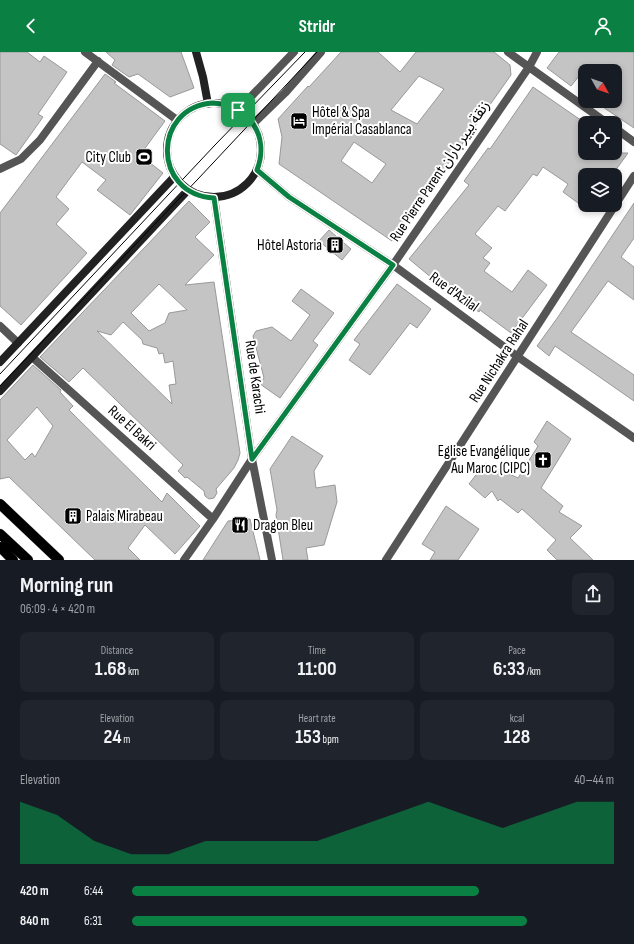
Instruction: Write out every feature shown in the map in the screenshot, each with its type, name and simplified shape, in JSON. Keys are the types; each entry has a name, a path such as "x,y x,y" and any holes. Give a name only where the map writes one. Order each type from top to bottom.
{"main road":[{"path":"0,504 59,560"},
{"path":"0,534 28,560"},
{"path":"0,548 13,560"},
{"path":"0,554 6,560"}],"street":[{"path":"85,52 178,120"},
{"path":"196,52 208,104"},
{"path":"238,110 294,52"},
{"path":"253,124 285,93 321,52"},
{"path":"508,52 597,116"},
{"name":"Rue Pierre Parent زنقة بيير باران","path":"184,560 214,519 252,459 393,265 537,52"},
{"path":"0,169 10,166 21,159 40,140 98,61"},
{"path":"208,104 226,105 238,110 248,118 259,135 261,146 257,170 247,184 228,195 214,198 201,196 188,190 175,176 168,162 167,146 171,131 178,120 189,110 208,104"},
{"path":"622,133 634,142"},
{"name":"Rue d'Azilal","path":"257,170 289,197 393,265 634,438"},
{"path":"0,362 175,176"},
{"name":"Rue Nichakra Rahal","path":"386,560 634,176"},
{"path":"0,391 188,190"},
{"name":"Rue de Karachi","path":"214,198 252,459 272,560"},
{"path":"0,326 18,343"},
{"name":"Rue El Bakri","path":"32,357 214,519"}],"building":[{"path":"0,52 27,52 40,62 44,56 67,72 38,114 43,117 16,155 0,144"},
{"path":"106,52 181,52 194,88 170,97 138,74 129,77 112,65 115,60"},
{"path":"341,52 378,52 400,72 416,52 494,52 510,65 511,75 392,241 279,164 282,137 278,119 308,86 309,87","holes":["419,76 444,89 417,124 391,110","354,142 386,164 372,183 341,161"]},
{"path":"559,52 634,52 634,128 622,120 622,116 616,116 604,108 622,108 622,64 578,64 578,77 571,86 547,68"},
{"path":"105,74 116,82 114,83 165,121 140,155 163,173 130,215 97,190 106,180 82,162 56,197 69,209 56,224 87,253 21,325 0,306 0,213"},
{"path":"533,87 578,118 578,160 622,160 622,153 628,153 617,168 578,168 578,203 563,192 568,184 543,167 537,176 533,174 505,211 498,206 475,234 492,248 483,258 490,263 484,271 512,292 528,270 547,285 511,333 480,310 479,312 457,296 456,298 409,259 469,185 464,181 488,148 490,149"},
{"path":"189,201 210,222 195,237 214,255 185,285 214,282 240,453 234,468 216,489 217,493 214,498 209,499 205,496 204,491 187,477 185,478 178,471 183,465 83,368 69,382 40,357","holes":["159,284 187,310 169,313 165,323 149,331 131,313","123,322 142,340 143,344 157,348 159,354 163,353 165,363 173,361 176,384 169,385 172,404 97,331 111,335"]},
{"path":"634,203 634,238 621,257 634,267 634,300 608,281 571,332 634,375 634,401 555,346 549,356 537,346"},
{"name":"Hôtel Astoria","path":"329,230 351,249 342,260 319,241"},
{"path":"397,284 431,309 417,328 410,323 370,375 349,360 360,344 354,340"},
{"path":"301,289 334,313 313,341 318,345 280,398 260,384 264,378 253,336 256,331 272,327 291,341 310,315 292,301"},
{"path":"33,365 61,390 60,392 73,406 69,410 162,502 167,493 200,526 175,554 145,525 128,548 140,560 95,560 9,477 0,479 0,400","holes":["37,407 53,426 35,457 32,453 25,460 7,440"]},
{"path":"547,421 571,439 541,488 563,506 559,512 582,526 570,538 593,560 557,560 547,550 556,540 522,509 518,513 500,499 498,501 492,491 485,498 469,484 485,463 518,478 538,446 534,442"},
{"path":"292,436 323,456 314,471 316,488 335,485 337,502 324,545 306,548 308,560 283,560 270,469"},
{"path":"446,506 479,529 458,560 430,560 435,552 422,544"},
{"path":"250,519 260,560 203,560 228,521"}],"tram line":[{"path":"0,374 215,145 305,52"},
{"path":"0,386 317,52"}],"place":[{"name":"Hôtel & Spa Impérial Casablanca","path":"299,121"},
{"name":"City Club","path":"144,157"},
{"name":"Hôtel Astoria","path":"335,245"},
{"name":"Eglise Evangélique Au Maroc (CIPC)","path":"543,460"},
{"name":"Palais Mirabeau","path":"73,516"},
{"name":"Dragon Bleu","path":"240,525"}],"route":[{"path":"213,103 226,105 238,110 252,122 259,135 261,152 257,170 289,197 393,265 252,459 219,220 214,198 205,197 188,190 177,180 168,162 167,154 167,146 171,131 178,120 189,110 213,103"}]}
